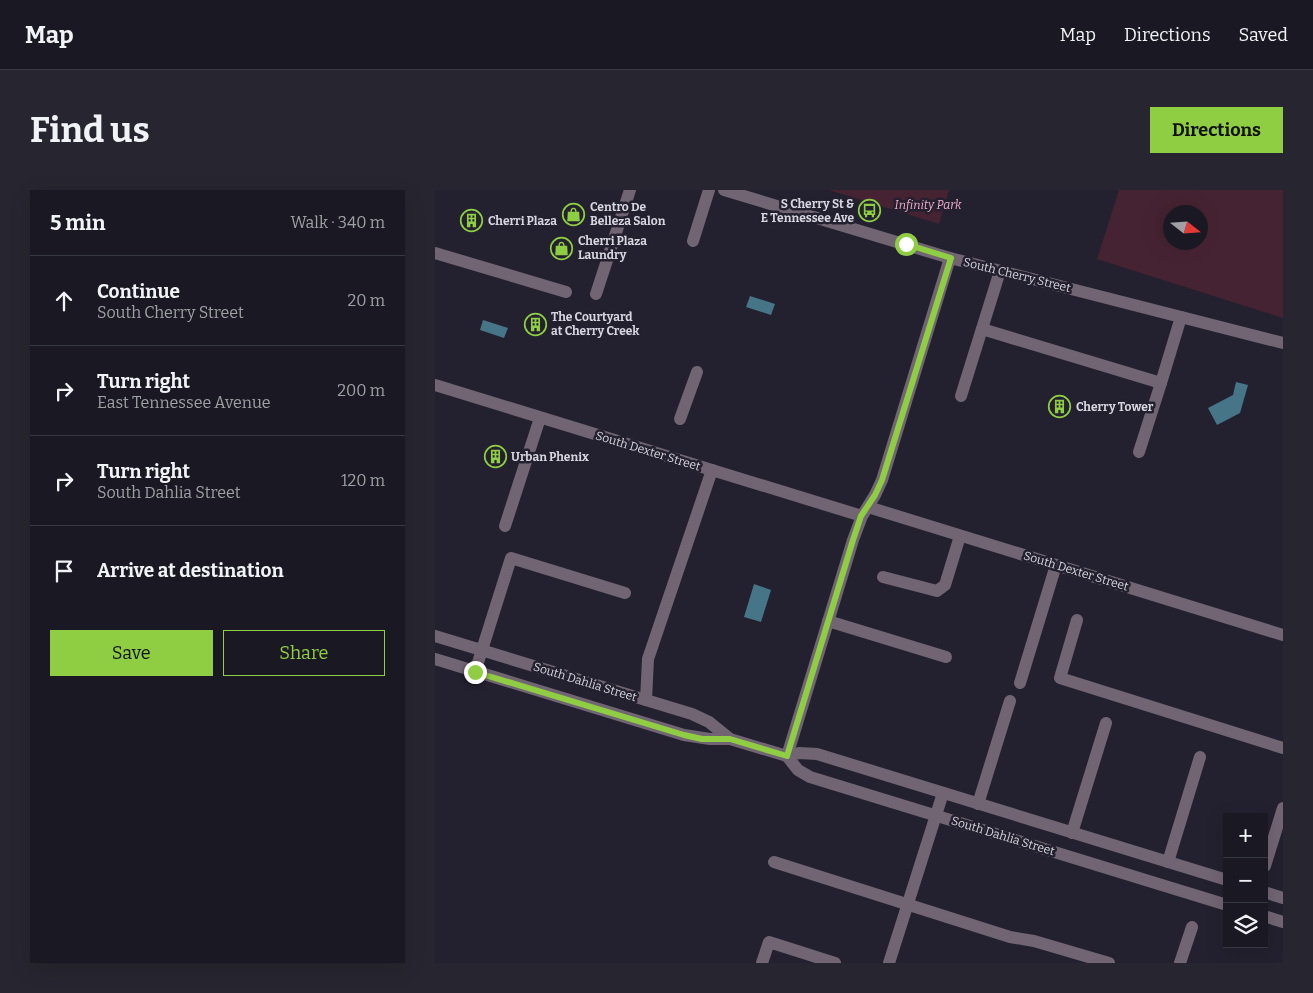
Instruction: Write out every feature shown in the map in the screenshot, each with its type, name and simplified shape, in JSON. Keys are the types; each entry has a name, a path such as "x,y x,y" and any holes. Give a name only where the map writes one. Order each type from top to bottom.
{"street":[{"path":"597,294 630,190"},
{"path":"693,241 709,190"},
{"name":"South Cherry Street","path":"724,190 951,258 1283,343"},
{"path":"435,253 566,292"},
{"path":"787,756 828,621 865,511 882,480 951,258"},
{"path":"961,396 1000,271"},
{"path":"1139,452 1181,317"},
{"path":"982,329 1161,383"},
{"path":"680,419 697,372"},
{"name":"South Dexter Street","path":"435,385 712,470 960,536 1283,635"},
{"path":"505,526 540,418"},
{"path":"646,700 648,659 712,470"},
{"path":"883,577 937,591 945,585 960,536"},
{"path":"475,672 511,558 625,593"},
{"path":"1020,683 1056,565"},
{"path":"1077,620 1060,678 1283,748"},
{"path":"828,621 946,658"},
{"name":"South Dahlia Street","path":"435,636 701,717 730,739"},
{"name":"South Dahlia Street","path":"435,659 684,735 702,739 730,739 787,756 799,753 817,754 1223,879"},
{"path":"978,804 1010,700"},
{"path":"1072,832 1106,723"},
{"name":"South Dahlia Street","path":"787,756 798,770 810,776 1223,904"},
{"path":"1168,862 1200,757"},
{"path":"889,963 943,793"},
{"path":"1267,858 1283,808"},
{"path":"774,862 1010,937 1034,941 1109,963"},
{"path":"1268,893 1283,898"},
{"path":"1268,917 1283,922"},
{"path":"1181,963 1192,927"},
{"path":"762,963 769,942 835,963"}],"green space":[{"name":"Infinity Park","path":"829,190 949,190 939,224"},
{"path":"1119,190 1283,190 1283,318 1097,259"}],"water":[{"path":"750,296 775,304 771,315 746,307"},
{"path":"483,320 508,328 504,338 480,330"},
{"path":"1236,382 1248,385 1240,413 1217,425 1208,408 1233,395"},
{"path":"754,584 771,590 761,622 744,617"}],"place":[{"name":"S Cherry St & E Tennessee Ave","path":"870,211"},
{"name":"Centro De Belleza Salon","path":"574,214"},
{"name":"Cherri Plaza","path":"472,221"},
{"name":"Cherri Plaza Laundry","path":"562,248"},
{"name":"The Courtyard at Cherry Creek","path":"535,324"},
{"name":"Cherry Tower","path":"1060,407"},
{"name":"Urban Phenix","path":"495,457"}],"route":[{"path":"475,672 684,735 702,739 730,739 787,756 853,540 861,516 875,495 882,480 951,258 906,244"}]}
